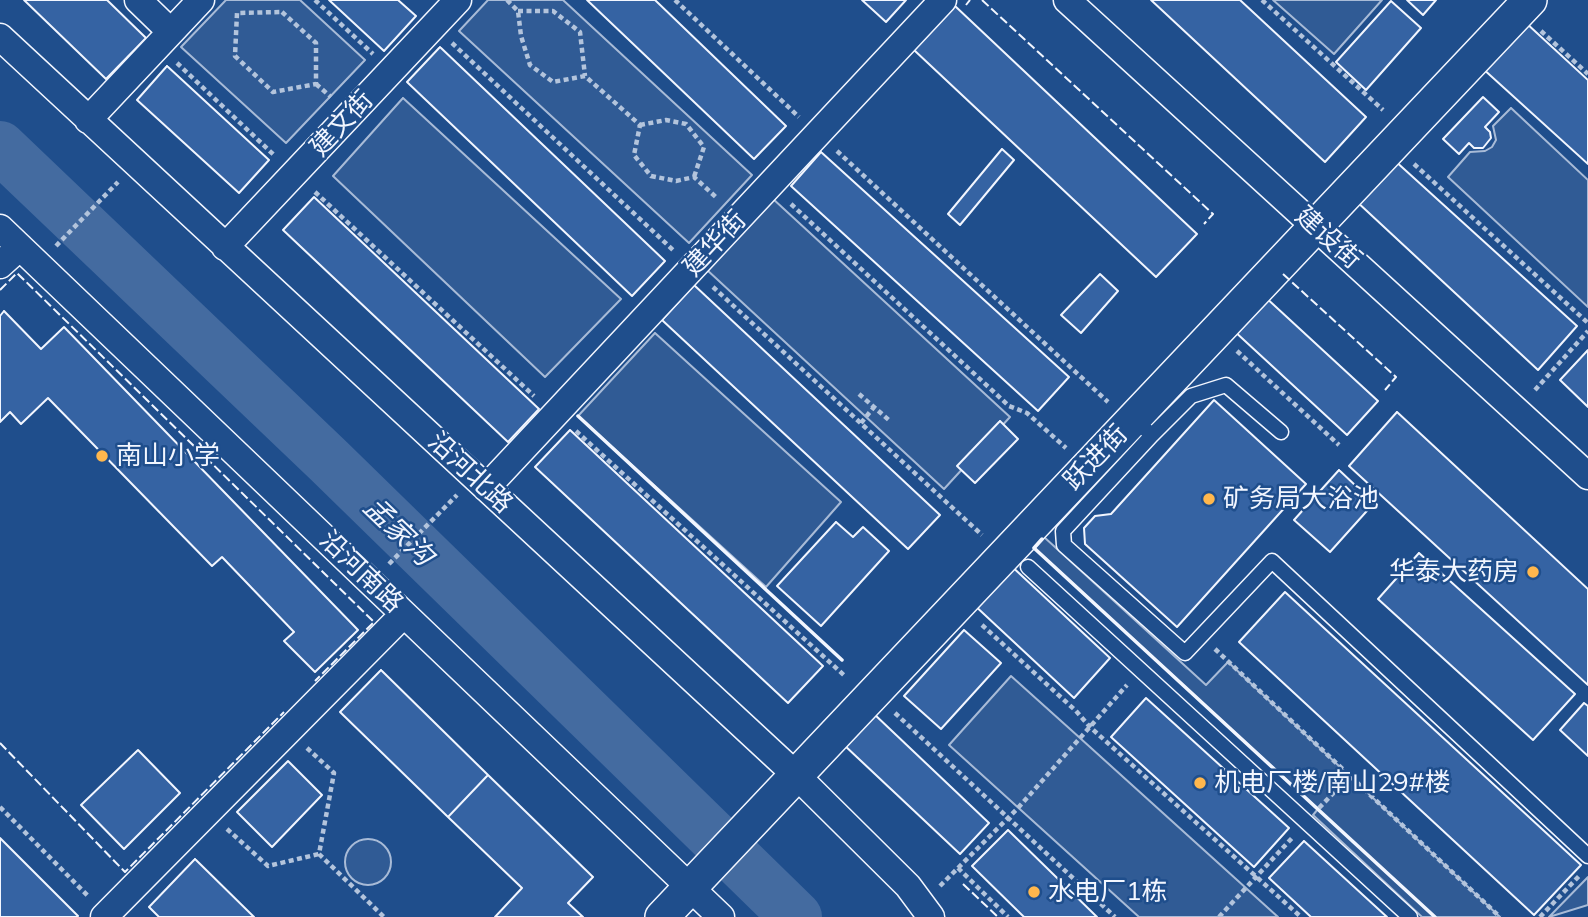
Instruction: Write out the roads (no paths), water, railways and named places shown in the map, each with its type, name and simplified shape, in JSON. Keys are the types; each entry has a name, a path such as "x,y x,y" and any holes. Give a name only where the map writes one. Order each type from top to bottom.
{"street":[{"path":"138,0 165,39"},
{"path":"89,120 201,0"},
{"name":"建文街","path":"225,247 458,0"},
{"name":"建华街","path":"480,483 738,220 943,0"},
{"name":"建设街","path":"1067,0 1588,476"},
{"name":"跃进街","path":"662,917 1131,418 1524,6"},
{"name":"沿河北路","path":"0,37 795,776 908,886 926,910"},
{"name":"沿河南路","path":"0,228 404,614 696,880 721,917"},
{"path":"0,265 29,256"},
{"path":"110,914 404,614"}],"lane":[{"path":"1282,432 1226,385 1131,418 1063,531 1064,545 1185,653 1272,561 1588,856"},
{"path":"1028,567 1410,917"}],"waterway":[{"name":"孟家沟","path":"0,147 329,461 796,917"}],"place":[{"name":"南山小学","path":"102,456"},
{"name":"矿务局大浴池","path":"1209,499"},
{"name":"华泰大药房","path":"1533,572"},
{"name":"机电厂楼/南山29#楼","path":"1200,783"},
{"name":"水电厂1栋","path":"1034,892"}]}
